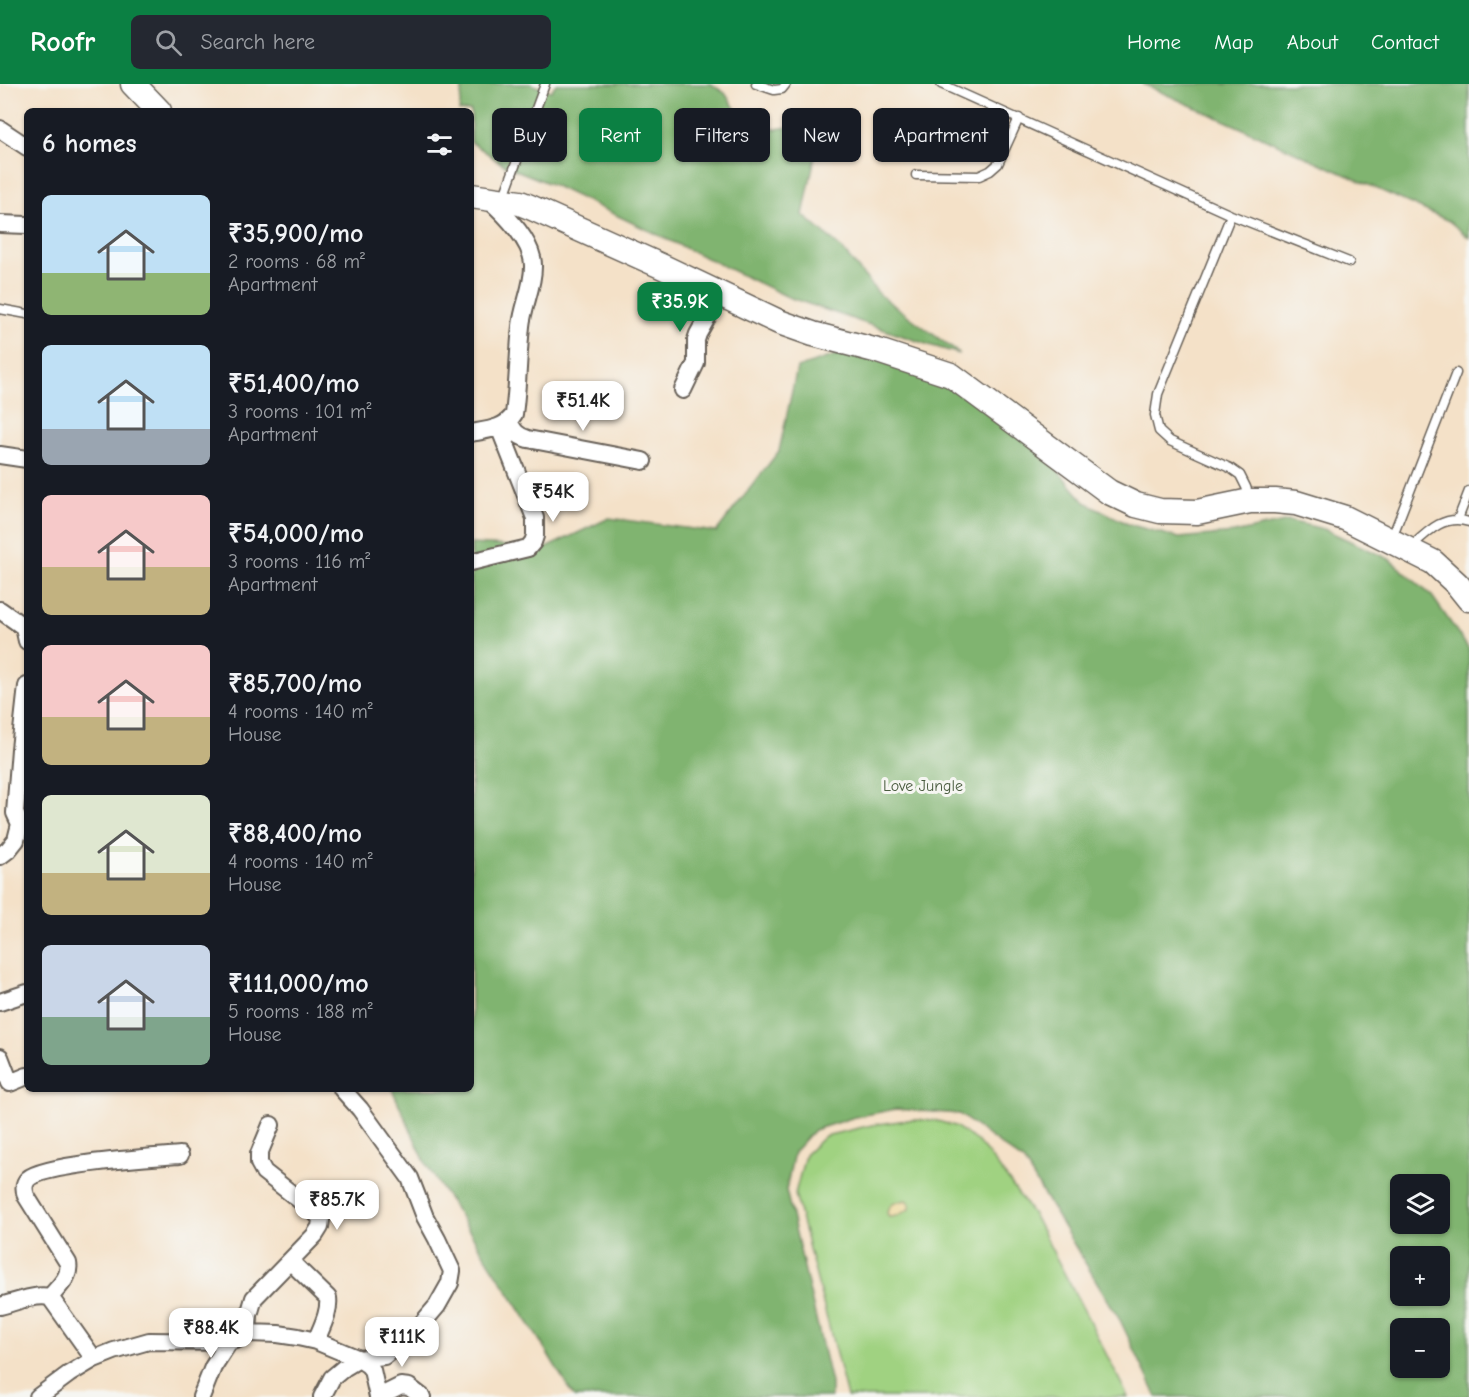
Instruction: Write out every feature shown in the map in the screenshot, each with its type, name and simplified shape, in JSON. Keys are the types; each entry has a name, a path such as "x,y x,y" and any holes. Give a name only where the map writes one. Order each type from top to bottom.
{"street":[{"path":"133,84 156,108"},
{"path":"0,129 24,145"},
{"path":"487,198 520,203 530,207 779,322 951,375 1109,492 1136,505 1161,511 1197,512 1250,501 1296,503 1345,518 1433,562 1457,584 1469,599"},
{"path":"474,432 504,424 514,414 521,323 533,266 531,255 522,236 487,198"},
{"path":"0,224 24,225"},
{"path":"683,390 696,363 698,334 720,294"},
{"path":"504,424 520,437 643,461"},
{"path":"474,561 528,548 533,542 535,518 504,424"},
{"path":"0,455 24,459"},
{"path":"0,610 24,627"},
{"path":"0,856 16,840 23,811 20,749 24,713"},
{"path":"0,1002 24,994"},
{"path":"0,1057 5,1085 24,1077"},
{"path":"322,1397 332,1378 345,1368 359,1359 384,1356 420,1326 437,1306 450,1283 452,1271 424,1217 410,1178 360,1109 345,1092"},
{"path":"248,1334 249,1315 254,1298 315,1235 320,1227 321,1219 264,1172 259,1163 259,1154 271,1125"},
{"path":"0,1306 37,1296 50,1296 68,1276 70,1269 26,1196 24,1185 27,1180 57,1169 136,1158 180,1155"},
{"path":"291,1262 328,1298 329,1304 316,1341"},
{"path":"50,1296 94,1359"},
{"path":"38,1397 69,1374 94,1359 114,1351 149,1341 229,1342 248,1334 279,1334 316,1341 359,1359 372,1370 378,1397 401,1386 405,1386 422,1397"},
{"path":"201,1397 213,1367 229,1342"}],"lane":[{"path":"487,198 546,84"},
{"path":"756,84 774,90 782,89 786,84"},
{"path":"941,84 1231,215 1349,262"},
{"path":"916,176 979,176 990,171 998,164 1019,118"},
{"path":"1231,215 1158,394 1155,416 1159,431 1170,441 1230,468 1240,476 1250,501"},
{"path":"0,309 24,313"},
{"path":"1400,545 1456,372"},
{"path":"1458,519 1469,491"},
{"path":"1400,545 1444,522 1458,519 1469,522"}],"green space":[{"path":"469,84 530,84 551,91 556,84 711,84 725,93 735,108 674,108 674,162 770,162 770,127 782,128 782,162 814,162 803,215 841,248 880,295 960,354 788,297 500,162 567,162 567,108 492,108 492,156 474,144 474,108 459,108 462,89"},
{"path":"1143,84 1469,84 1469,238 1449,221"},
{"name":"Love Jungle","path":"844,352 934,374 1033,442 1085,502 1128,524 1179,538 1234,533 1289,521 1324,529 1389,559 1432,596 1469,649 1469,1397 1157,1397 1120,1320 1024,1162 959,1114 896,1109 855,1117 814,1130 794,1152 786,1190 831,1383 831,1397 574,1397 426,1164 393,1092 474,1092 474,544 546,548 609,518 716,532 779,451 797,368"},
{"path":"907,1120 934,1120 955,1126 978,1142 998,1166 1034,1216 1128,1397 847,1397 795,1194 805,1155 825,1136"}],"sand":[{"path":"906,1200 910,1204 910,1209 889,1217 887,1213 892,1205"}]}
